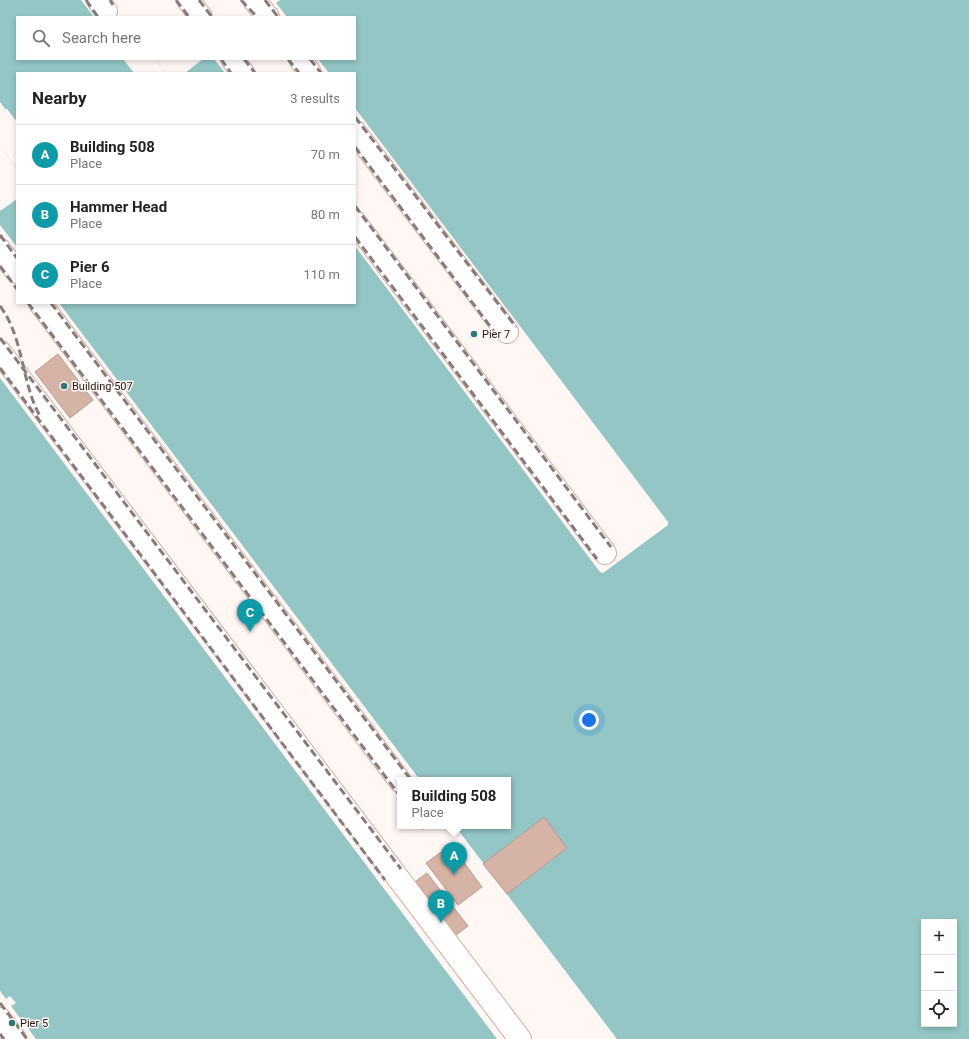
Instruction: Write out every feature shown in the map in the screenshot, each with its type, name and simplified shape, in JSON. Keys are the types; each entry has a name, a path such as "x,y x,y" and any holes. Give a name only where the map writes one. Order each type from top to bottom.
{"lane":[{"path":"188,0 200,16"},
{"path":"254,0 267,16"},
{"path":"233,60 242,72"},
{"path":"301,60 309,72"},
{"path":"356,133 507,332"},
{"path":"356,223 605,554"},
{"path":"0,250 16,271"},
{"path":"41,304 397,777"},
{"path":"0,352 520,1039"},
{"path":"0,1018 15,1039"}],"water":[{"path":"0,0 81,0 93,16 16,16 16,60 124,60 133,72 16,72 16,121 0,102"},
{"path":"222,0 969,0 969,1039 0,1039 0,146 16,167 16,304 356,304 356,72 165,72 156,60 356,60 356,16 201,16"}],"pier":[{"path":"222,0 280,0 276,3 286,16 201,16"},
{"path":"156,60 202,60 186,72 165,72"},
{"path":"215,60 319,60 328,72 224,72"},
{"name":"Pier 7","path":"356,109 668,522 668,525 603,573 600,572 356,247"},
{"path":"0,146 16,167 16,200 0,211"},
{"path":"0,225 16,246 16,304 60,304 418,777 397,777 397,829 457,829 617,1039 497,1039 0,378"},
{"name":"Pier 5","path":"0,991 6,999 10,996 16,1003 11,1006 36,1039 0,1039"}],"building":[{"name":"Building 507","path":"58,354 93,400 70,418 35,372"},
{"path":"544,817 567,848 507,894 483,864"},
{"path":"451,845 482,887 458,905 426,863"},
{"path":"427,873 468,926 449,940 408,887"}],"railway":[{"path":"86,0 97,16"},
{"path":"110,0 113,5"},
{"path":"176,0 188,16"},
{"path":"199,0 211,16"},
{"path":"241,0 256,16"},
{"path":"265,0 277,16"},
{"path":"222,60 230,72"},
{"path":"245,60 254,72"},
{"path":"289,60 298,72"},
{"path":"311,60 320,72"},
{"path":"356,118 516,327"},
{"path":"356,148 499,338"},
{"path":"356,207 611,547"},
{"path":"0,235 16,257"},
{"path":"356,238 597,559"},
{"path":"0,266 16,288"},
{"path":"29,304 397,792"},
{"path":"52,304 409,777"},
{"path":"0,306 14,332 29,389 40,416"},
{"path":"0,338 401,869"},
{"path":"0,368 385,880"},
{"path":"0,1003 27,1039"},
{"path":"0,1034 4,1039"}],"place":[{"name":"Pier 7","path":"474,334"},
{"name":"Building 507","path":"64,386"},
{"name":"Pier 6","path":"250,632"},
{"name":"Building 508","path":"454,875"},
{"name":"Hammer Head","path":"441,923"},
{"name":"Pier 5","path":"12,1023"}]}
